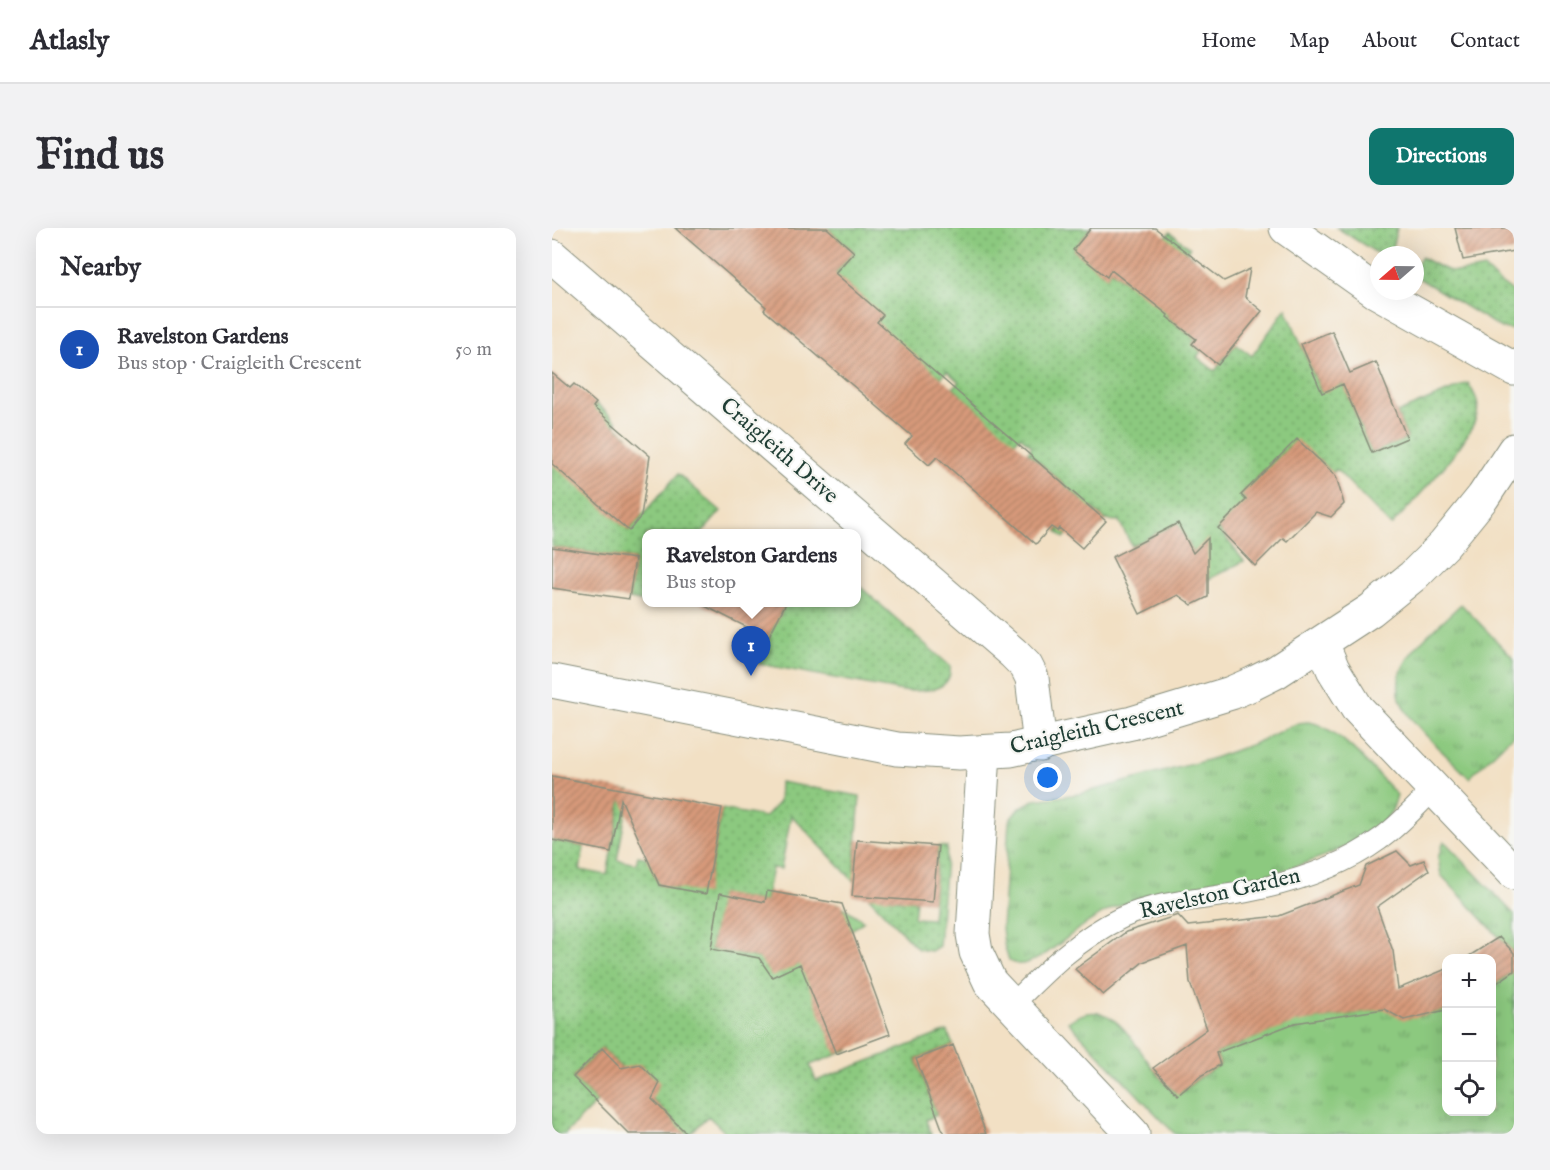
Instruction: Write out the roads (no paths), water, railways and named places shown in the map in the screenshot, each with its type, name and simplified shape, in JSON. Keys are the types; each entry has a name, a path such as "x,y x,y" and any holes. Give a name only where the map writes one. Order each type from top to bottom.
{"street":[{"path":"1286,228 1375,291 1514,369"},
{"name":"Craigleith Drive","path":"552,256 1026,666 1032,678 1040,745"},
{"name":"Craigleith Crescent","path":"552,681 897,750 984,752 1040,745 1132,723 1231,693 1276,672 1395,592 1431,559 1483,497 1514,450"},
{"path":"1322,643 1351,699 1370,723 1514,873"},
{"path":"984,752 973,934 982,968 990,982 1011,1006 1133,1134"}],"lane":[{"name":"Ravelston Garden","path":"1011,1006 1061,956 1091,934 1122,918 1172,902 1245,892 1285,882 1331,866 1381,839 1434,789"}],"place":[{"name":"Ravelston Gardens","path":"751,676"}]}
